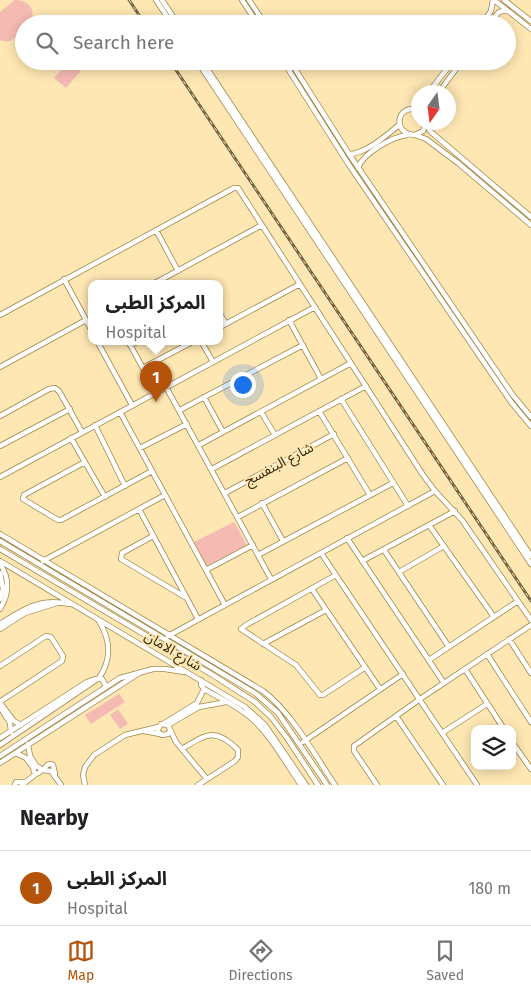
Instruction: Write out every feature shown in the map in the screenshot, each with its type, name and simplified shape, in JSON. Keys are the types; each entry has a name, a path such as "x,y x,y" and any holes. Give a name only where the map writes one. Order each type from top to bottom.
{"street":[{"path":"156,0 166,15"},
{"path":"162,0 172,15"},
{"path":"242,0 252,15"},
{"path":"249,0 259,15"},
{"path":"488,15 494,0 513,15"},
{"path":"504,0 530,21 526,25"},
{"path":"496,15 499,12 507,10"},
{"path":"516,17 531,29"},
{"path":"203,70 531,564"},
{"path":"208,70 531,556"},
{"path":"289,70 335,142 531,417"},
{"path":"296,70 379,204 531,426"},
{"path":"434,85 446,70"},
{"path":"444,85 455,70"},
{"path":"408,135 399,125 400,116 404,111 411,109"},
{"path":"349,154 360,152 399,125"},
{"path":"415,135 422,130"},
{"path":"429,130 531,217"},
{"path":"358,168 366,156 392,139 415,135 426,139 531,225"},
{"path":"335,142 340,139"},
{"path":"458,164 462,159"},
{"path":"0,314 235,188 239,190 435,491 462,520 531,620"},
{"path":"161,280 262,225"},
{"path":"156,230 178,271"},
{"path":"64,279 88,324"},
{"path":"223,326 300,284"},
{"path":"0,477 315,307"},
{"path":"223,319 226,324"},
{"path":"0,367 86,320"},
{"path":"290,320 321,379"},
{"path":"102,345 132,405"},
{"path":"131,345 156,392"},
{"path":"143,368 186,345"},
{"path":"203,345 213,362"},
{"path":"180,410 303,345"},
{"path":"199,445 351,363"},
{"path":"212,469 366,386"},
{"path":"166,387 271,579"},
{"path":"0,416 52,388 56,388 60,391 82,432"},
{"path":"204,397 223,432"},
{"path":"341,400 408,506"},
{"path":"0,446 70,409"},
{"path":"520,412 524,409"},
{"path":"320,411 370,495"},
{"path":"120,412 224,605"},
{"path":"261,412 275,435"},
{"path":"140,448 187,424"},
{"path":"95,425 126,486"},
{"name":"شارع البنفسج","path":"225,493 334,434"},
{"path":"71,438 105,497"},
{"path":"238,517 348,458"},
{"path":"85,462 24,496 23,499 58,520 63,519 152,472"},
{"path":"258,554 393,483"},
{"path":"0,542 60,577 164,643 168,635 435,491"},
{"path":"38,564 165,494"},
{"path":"262,504 283,541"},
{"path":"139,509 198,619"},
{"path":"362,562 455,511"},
{"path":"429,525 494,617"},
{"path":"0,534 268,695 290,719 335,785"},
{"path":"153,536 122,553 121,559 186,597"},
{"path":"347,538 444,683"},
{"path":"206,570 253,545"},
{"path":"399,572 444,546"},
{"name":"شارع الامان","path":"0,549 217,674 261,706 272,717 318,785"},
{"path":"384,550 449,646"},
{"path":"321,553 477,785"},
{"path":"0,563 5,574 7,587 6,597 0,609"},
{"name":"شارع الامان","path":"0,563 188,672 235,704 250,710 261,721 282,749 306,785"},
{"path":"0,573 3,582 0,599"},
{"path":"336,575 241,628 241,631 300,668 320,695 323,695 364,668"},
{"path":"57,582 60,577"},
{"path":"312,589 380,689"},
{"path":"429,660 518,601"},
{"path":"0,629 25,613 61,602"},
{"path":"0,624 33,605 61,602 74,605"},
{"path":"263,644 326,610"},
{"path":"3,739 99,678 107,663 109,646 98,619"},
{"path":"377,785 354,751 354,746 531,624"},
{"path":"0,666 46,636 51,637 63,656 62,661 1,704"},
{"path":"509,639 531,672"},
{"path":"487,654 531,722"},
{"path":"1,760 42,728 120,678 142,671 165,669 188,672"},
{"path":"465,669 501,725"},
{"path":"1,760 16,753 142,671"},
{"path":"217,674 255,693 278,713 327,785"},
{"path":"300,744 403,674"},
{"path":"99,678 104,681 105,687"},
{"path":"0,745 3,739 21,725 87,682 99,678"},
{"path":"201,680 201,685 204,689 226,702 235,704 262,728 301,785"},
{"path":"198,705 204,689"},
{"path":"85,785 84,767 94,755 125,735 163,725 198,705 226,702"},
{"path":"1,704 14,721 21,725"},
{"path":"1,704 10,723 11,732"},
{"path":"442,733 487,704"},
{"path":"396,716 442,783 434,785"},
{"path":"163,725 170,731 176,742 207,779"},
{"path":"161,735 158,730 163,725"},
{"path":"42,728 45,733"},
{"path":"143,731 161,735 176,742"},
{"path":"161,735 168,734 170,731"},
{"path":"182,749 202,737 216,735 227,739 238,750 238,758 235,761 198,785"},
{"path":"282,749 288,749 290,743"},
{"path":"28,744 30,756 38,770"},
{"path":"516,748 531,769"},
{"path":"16,753 26,758 38,770 51,771 61,785"},
{"path":"293,766 296,761 302,760"},
{"path":"15,785 16,782 23,784 38,770"}],"shaded area":[{"path":"15,0 20,0 31,7 33,15 15,15 15,38 11,41 4,41 0,40 0,12"},
{"path":"61,70 81,71 66,88 54,78"},
{"path":"234,522 247,545 206,566 194,542"},
{"path":"119,694 125,702 91,724 85,715"},
{"path":"118,709 128,724 120,729 110,715"}],"railway":[{"path":"129,0 139,15"},
{"path":"176,70 531,601"}],"place":[{"name":"المركز الطبى","path":"156,402"}]}
